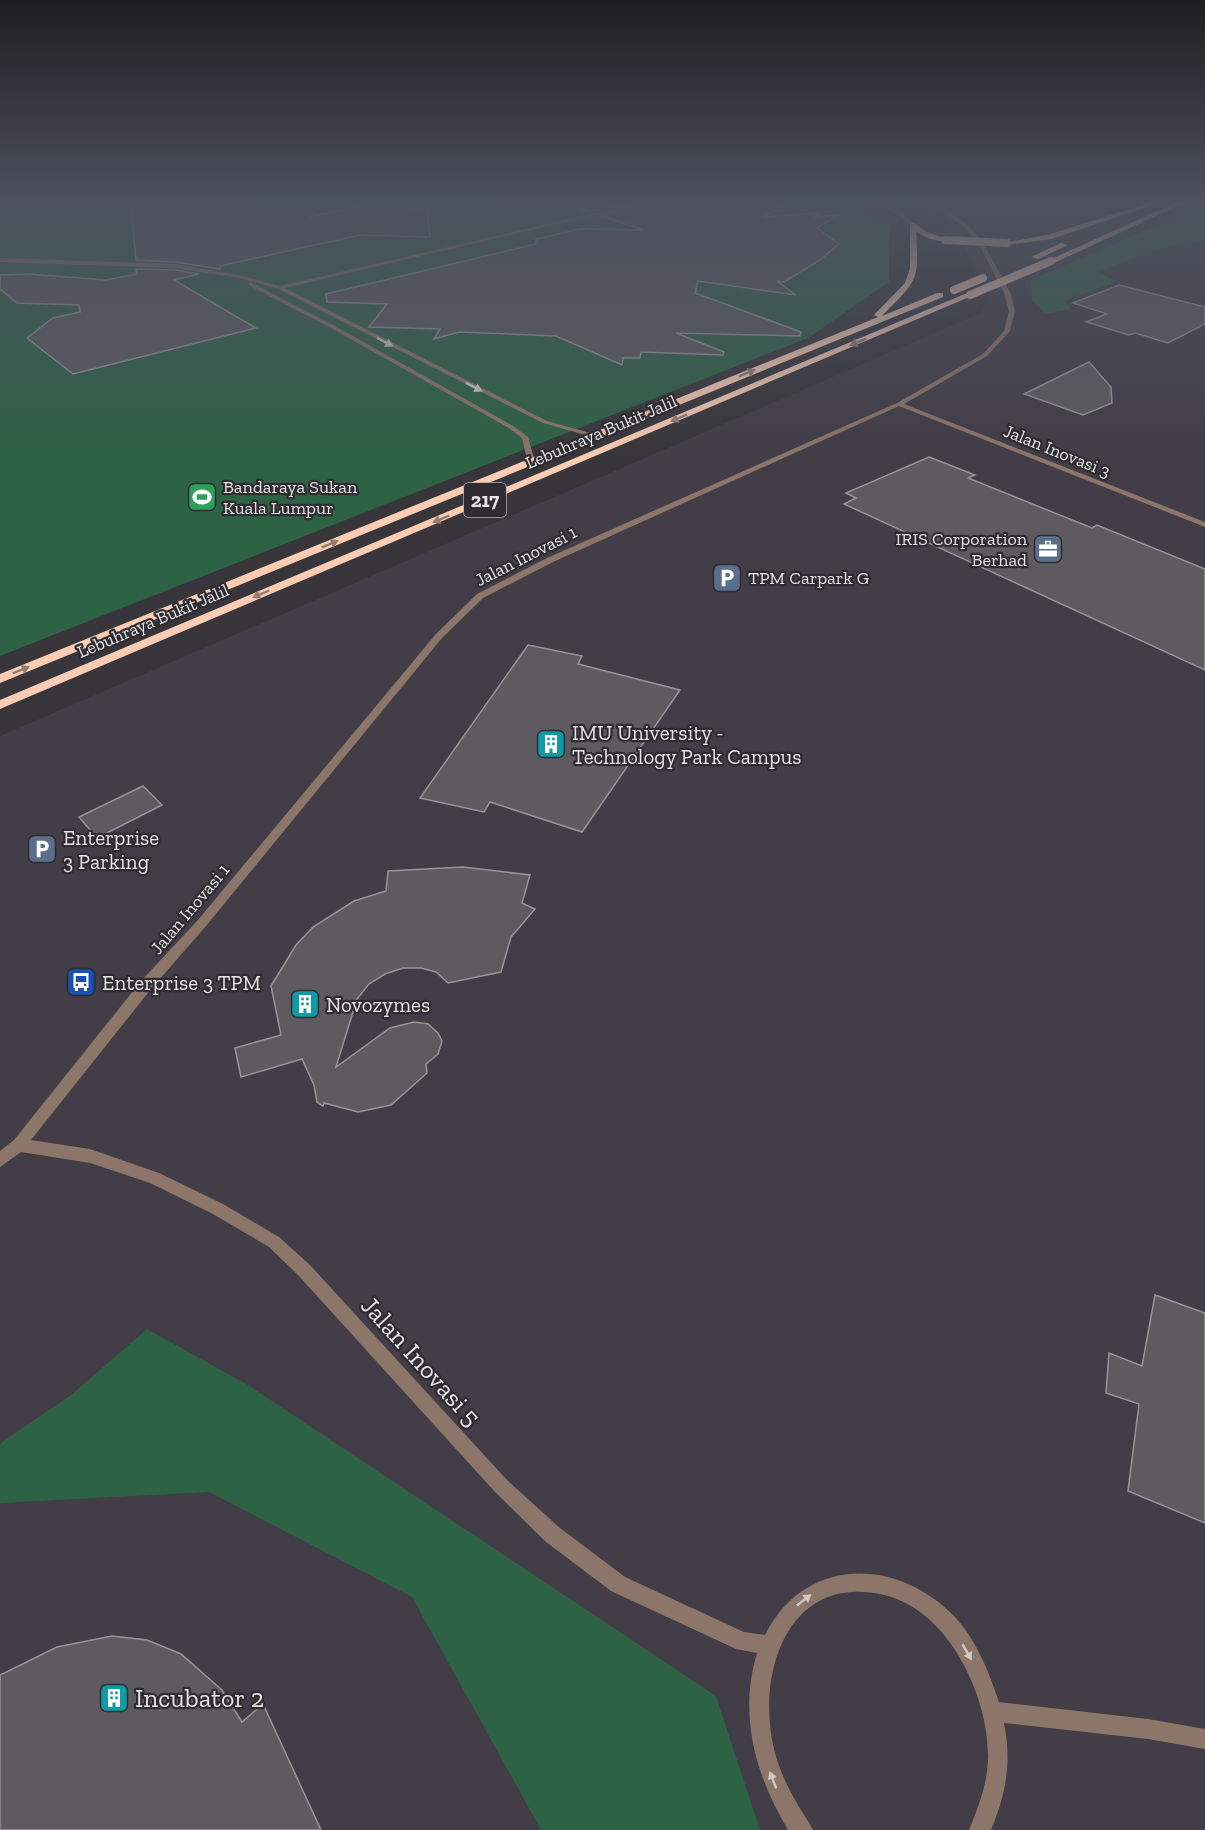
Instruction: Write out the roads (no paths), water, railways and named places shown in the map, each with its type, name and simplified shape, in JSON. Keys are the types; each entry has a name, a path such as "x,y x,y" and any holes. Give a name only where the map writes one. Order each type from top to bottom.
{"highway":[{"path":"876,319 905,288"},
{"name":"Lebuhraya Bukit Jalil","path":"0,679 876,319 958,288"},
{"name":"Lebuhraya Bukit Jalil","path":"0,705 986,288"}],"street":[{"path":"257,288 333,327 511,427 525,437 531,462"},
{"path":"281,288 545,422 596,436"},
{"name":"Jalan Inovasi 1","path":"0,1160 19,1145 146,985 202,923 439,636 480,596 550,560 899,404 985,355 1007,331 1012,311 1005,288"},
{"name":"Jalan Inovasi 3","path":"899,404 1205,525"},
{"name":"Jalan Inovasi 5","path":"19,1145 90,1156 154,1178 218,1209 274,1242 304,1270 501,1486 553,1535 618,1584 743,1642 769,1646"},
{"path":"802,1830 773,1783 759,1734 758,1688 769,1646 784,1618 805,1598 821,1589 829,1585 856,1580 884,1584 912,1596 938,1616 961,1642 980,1675 992,1711 998,1749 994,1796 980,1830"},
{"path":"992,1711 1148,1729 1205,1739"}],"place":[{"name":"Bandaraya Sukan Kuala Lumpur","path":"202,497"},
{"name":"IRIS Corporation Berhad","path":"1048,549"},
{"name":"TPM Carpark G","path":"727,578"},
{"name":"IMU University - Technology Park Campus","path":"551,744"},
{"name":"Enterprise 3 Parking","path":"42,849"},
{"name":"Enterprise 3 TPM","path":"81,982"},
{"name":"Novozymes","path":"305,1004"},
{"name":"Incubator 2","path":"114,1698"}]}
